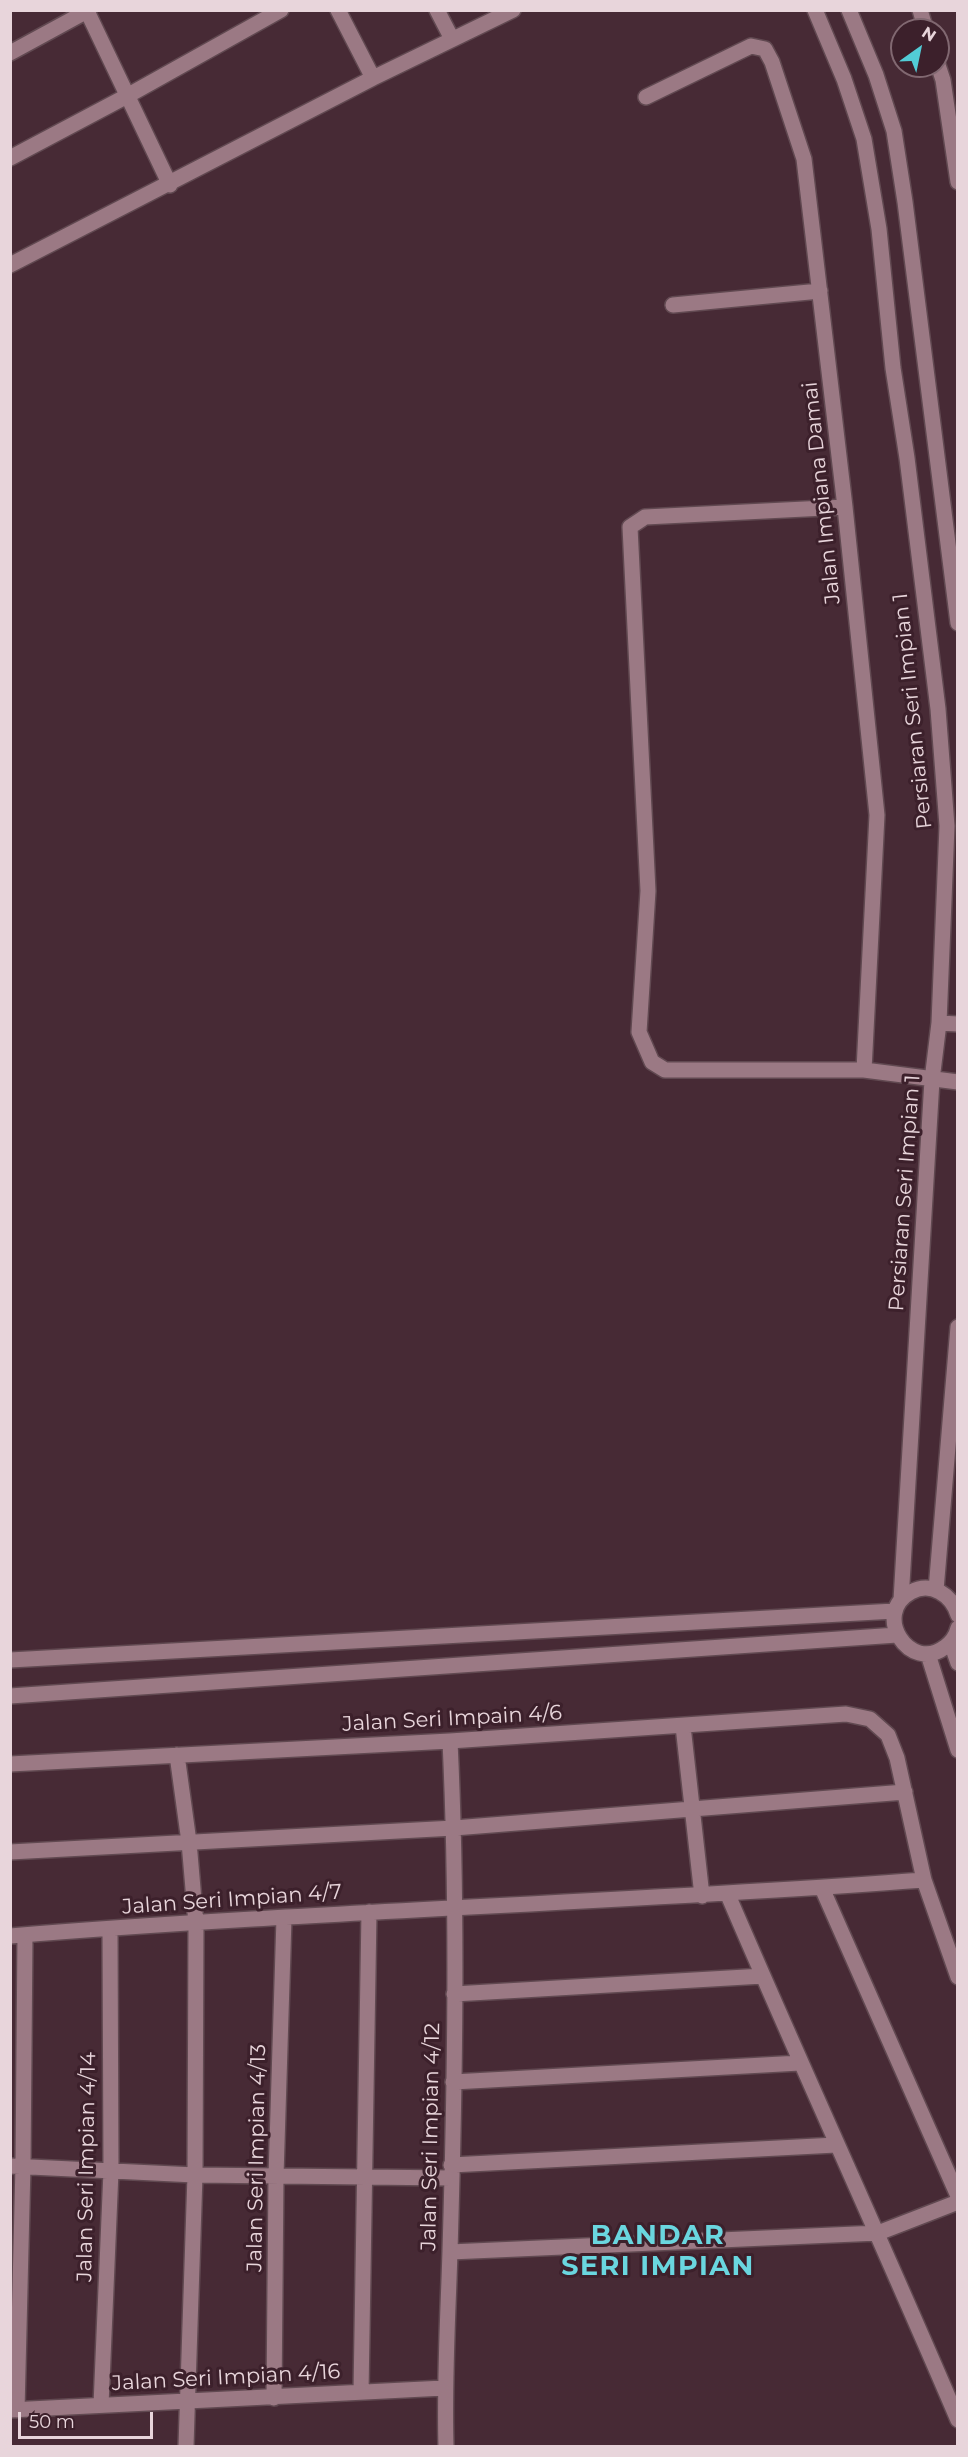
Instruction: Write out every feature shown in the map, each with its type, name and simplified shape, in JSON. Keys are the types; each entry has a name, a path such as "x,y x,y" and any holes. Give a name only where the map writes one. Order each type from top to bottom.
{"street":[{"path":"10,158 281,10"},
{"path":"338,10 374,78"},
{"path":"437,10 452,39"},
{"path":"10,265 170,185 374,78 513,10"},
{"name":"Persiaran Seri Impian 1","path":"815,10 844,79 864,139 879,229 893,368 907,458 938,709 947,826 939,1023 932,1080 898,1605 893,1623 897,1635"},
{"path":"849,10 876,75 894,131 905,202 957,623"},
{"path":"10,53 88,11 170,185"},
{"name":"Jalan Impiana Damai","path":"646,97 751,46 765,49 772,62 804,159 845,507 877,815 864,1070"},
{"path":"950,79 957,182"},
{"path":"673,304 820,291"},
{"path":"845,507 645,517 630,527 648,891 639,1032 652,1062 665,1070 864,1070 957,1082"},
{"path":"939,1023 957,1024"},
{"path":"936,1590 957,1327"},
{"path":"10,1660 898,1605 911,1592 924,1588 936,1590 947,1597 955,1607 957,1615"},
{"path":"10,1696 897,1635 904,1646 916,1652 928,1654 941,1650 951,1642 957,1628"},
{"path":"951,1642 957,1663"},
{"path":"928,1654 957,1750"},
{"name":"Jalan Seri Impain 4/6","path":"10,1764 450,1740 846,1714 870,1719 888,1735 905,1792"},
{"path":"683,1726 702,1896"},
{"name":"Jalan Seri Impian 4/12","path":"446,2446 444,2388 450,2252 455,1907 450,1740"},
{"path":"177,1755 189,1842 196,1924 195,2175 186,2446"},
{"path":"10,1852 454,1828 905,1792 924,1880 957,1977"},
{"name":"Jalan Seri Impian 4/7","path":"18,1935 455,1907 728,1895 924,1880"},
{"path":"822,1888 957,2196"},
{"path":"728,1895 836,2145 878,2233 957,2420"},
{"path":"360,2392 369,1912"},
{"name":"Jalan Seri Impian 4/13","path":"274,2398 276,2176 284,1918"},
{"name":"Jalan Seri Impian 4/14","path":"101,2405 111,2171 110,1930"},
{"path":"14,2410 18,1935"},
{"path":"454,1994 763,1976"},
{"path":"453,2082 800,2062"},
{"path":"17,2165 195,2175 363,2177 836,2145"},
{"path":"450,2252 878,2233 957,2202"},
{"name":"Jalan Seri Impian 4/16","path":"14,2410 444,2388"}],"district":[{"name":"BANDAR SERI IMPIAN","path":"658,2252"}]}
